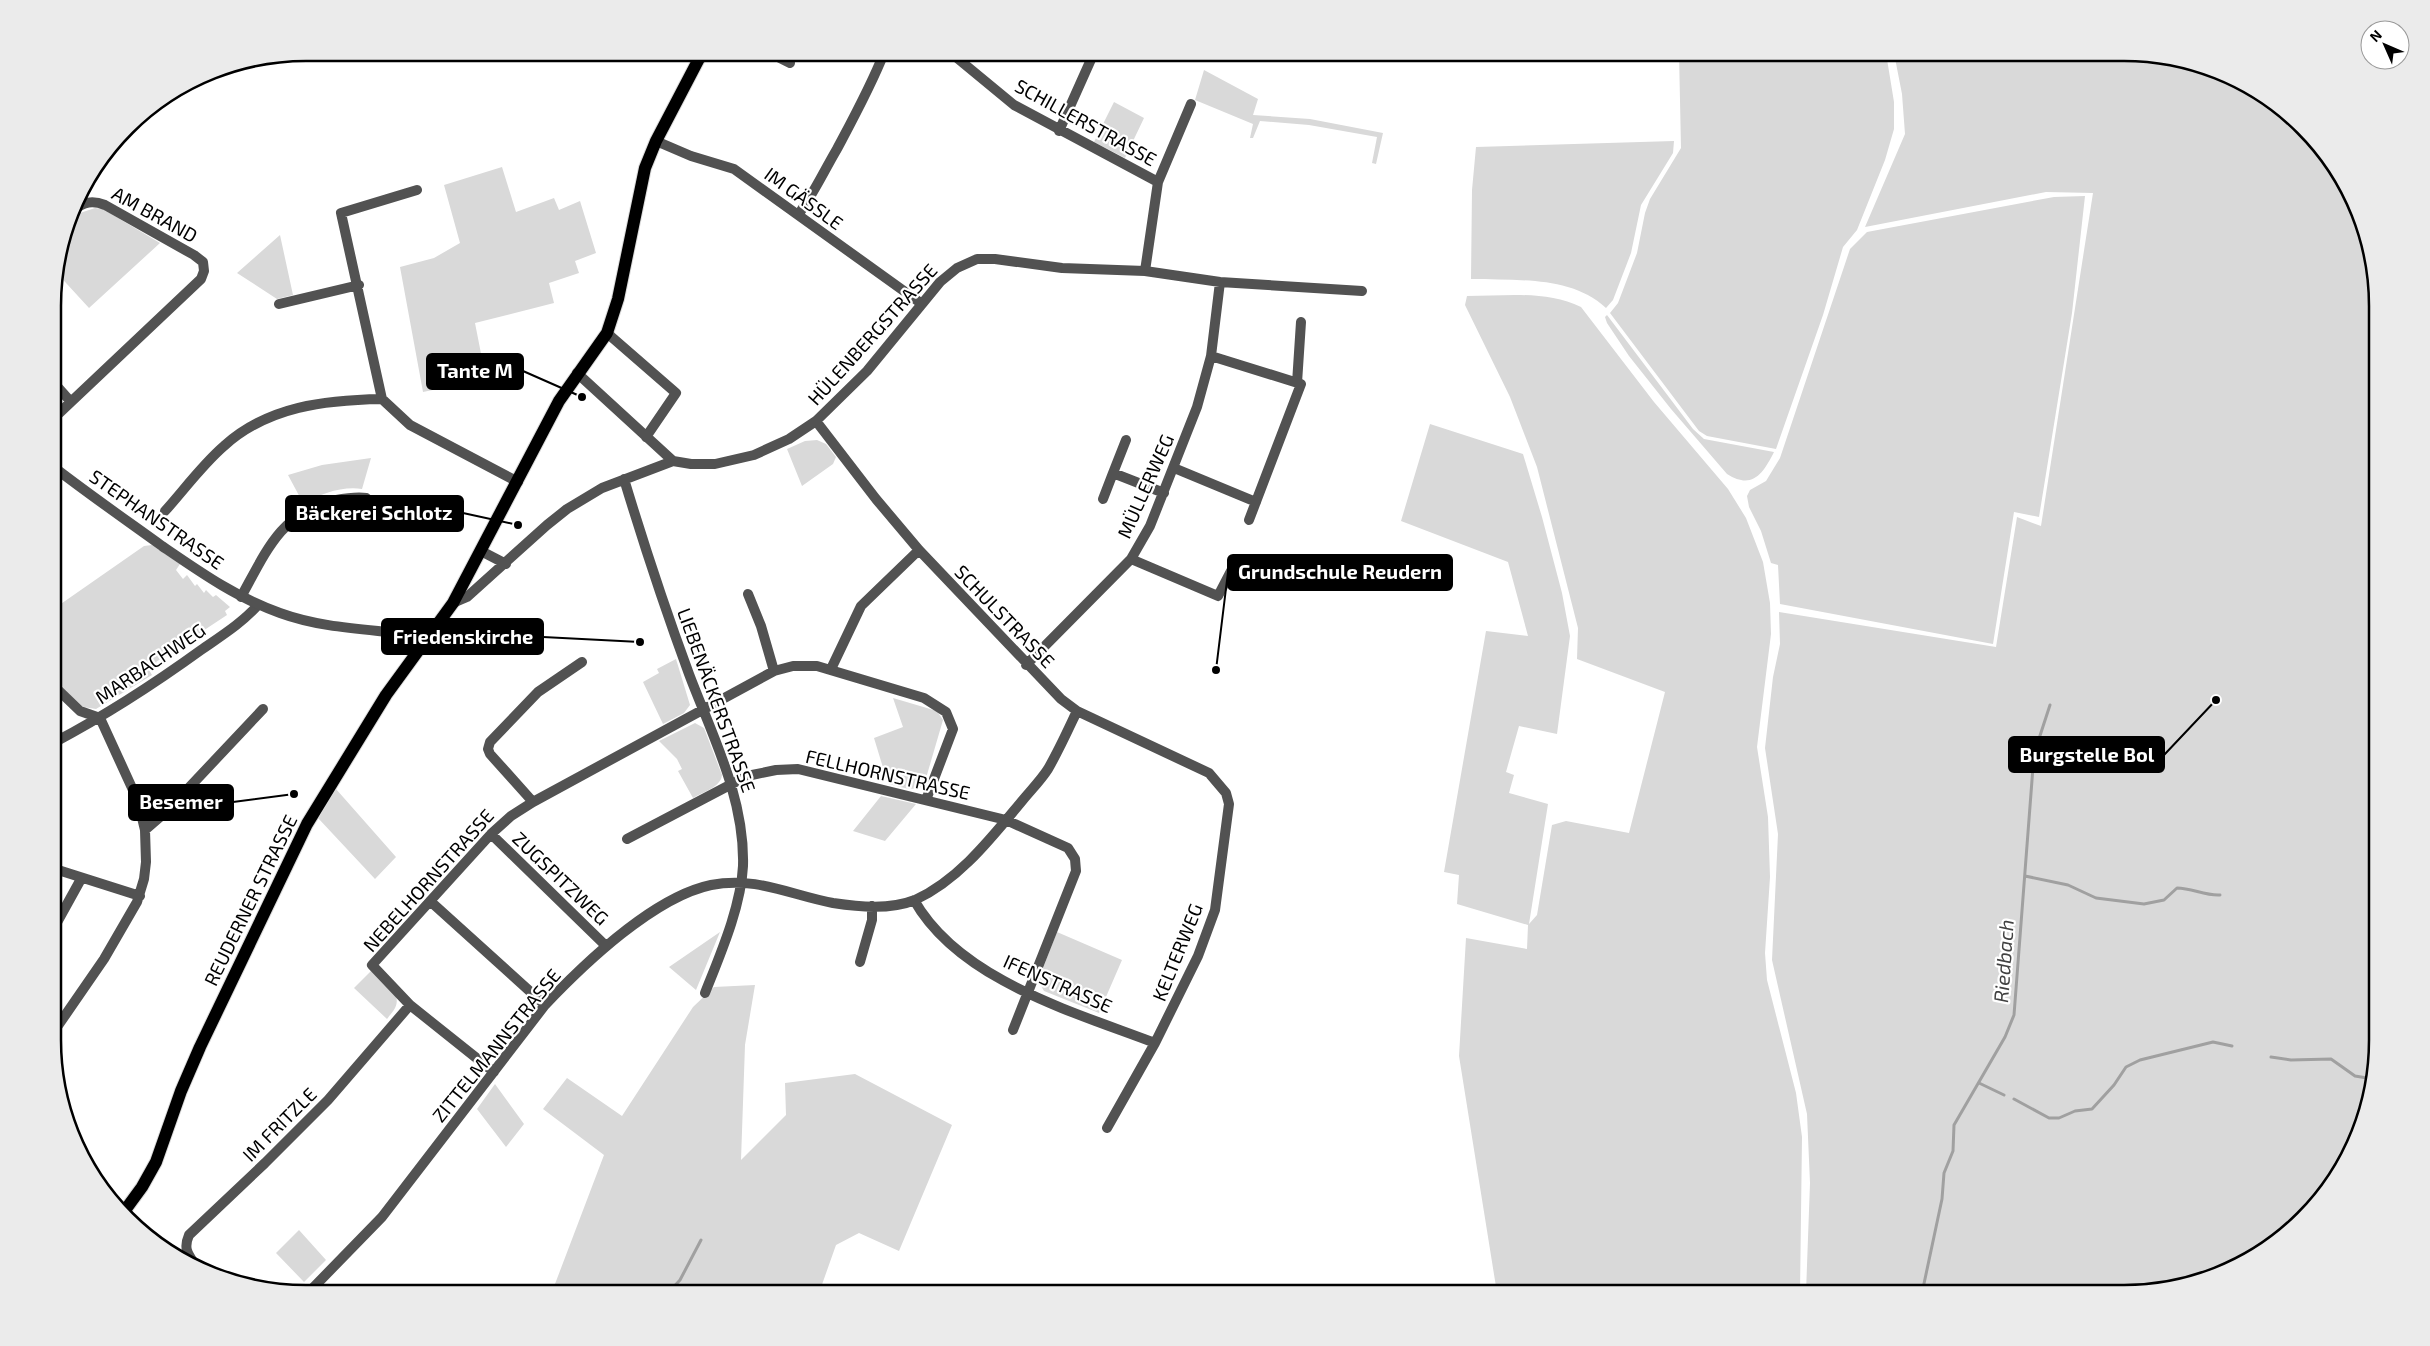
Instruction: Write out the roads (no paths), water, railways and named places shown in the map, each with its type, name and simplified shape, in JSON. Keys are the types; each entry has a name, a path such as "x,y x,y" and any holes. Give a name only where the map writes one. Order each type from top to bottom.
{"main road":[{"name":"REUDERNER STRASSE","path":"127,1207 142,1187 156,1162 181,1091 200,1047 307,824 386,694 453,603 559,401 607,333 618,298 645,168 656,141 697,61"}],"street":[{"path":"786,61 790,63"},
{"path":"798,215 809,200 852,120 881,61"},
{"name":"SCHILLERSTRASSE","path":"962,61 1014,105 1158,182"},
{"path":"1058,130 1091,61"},
{"path":"1145,271 1158,182 1190,104"},
{"name":"IM GÄSSLE","path":"656,141 691,156 734,168 922,304"},
{"path":"417,190 341,213 359,285 382,399 410,425 518,482"},
{"name":"AM BRAND","path":"71,402 201,279 204,271 203,262 194,255 105,205 95,202 84,203"},
{"name":"HÜLENBERGSTRASSE","path":"453,603 467,597 567,509 602,488 673,461 691,464 715,464 748,456 789,439 816,421 867,371 940,282 957,268 977,260 996,259 1062,268 1145,271 1220,282 1362,291"},
{"name":"MÜLLERWEG","path":"1026,665 1131,559 1150,526 1197,407 1211,356 1220,282"},
{"path":"279,304 359,285"},
{"path":"1297,383 1300,322"},
{"path":"607,333 676,393 646,437"},
{"path":"1211,356 1301,384 1249,520"},
{"path":"577,374 673,461"},
{"path":"61,391 71,402 61,411"},
{"path":"165,511 225,444 254,426 298,406 336,400 382,399"},
{"name":"SCHULSTRASSE","path":"816,421 876,499 919,550 1026,665 1061,699 1078,712 1215,778"},
{"path":"1102,498 1126,440"},
{"path":"1174,468 1256,502"},
{"name":"STEPHANSTRASSE","path":"61,473 120,517 188,564 241,597 258,605 317,624 415,635 425,640"},
{"path":"1113,473 1164,493"},
{"name":"LIEBENÄCKERSTRASSE","path":"624,479 655,582 702,711 731,783 742,841 743,869 740,883 721,952 705,993"},
{"path":"241,597 278,534 306,510 333,501 361,497 375,504 384,515 385,521"},
{"path":"830,669 861,606 919,550"},
{"path":"481,551 506,564"},
{"path":"1131,559 1218,596 1231,571"},
{"path":"748,594 761,626 774,671"},
{"name":"MARBACHWEG","path":"61,739 100,718 184,663 240,623 258,605"},
{"path":"533,802 490,754 488,749 490,742 538,692 582,662"},
{"name":"NEBELHORNSTRASSE","path":"494,1072 410,1005 372,965 491,834 511,816 533,802 774,671 793,666 830,669 924,698 946,712 953,728 926,800"},
{"path":"61,693 80,712 100,718 138,801 145,830 146,862 140,896 104,959 61,1021"},
{"path":"145,830 167,811 264,709"},
{"name":"ZITTELMANNSTRASSE","path":"317,1285 382,1217 545,1005 606,946 663,905 696,889 712,885 755,882 832,903 872,906 894,906 914,900 935,889 957,872 1006,820 1048,770 1078,712"},
{"name":"FELLHORNSTRASSE","path":"627,839 747,776 776,770 798,769 1006,820 1068,848 1075,859 1076,871 1029,994 1013,1030"},
{"name":"KELTERWEG","path":"1107,1128 1155,1043 1198,956 1215,910 1229,804 1226,793 1215,778"},
{"name":"ZUGSPITZWEG","path":"491,834 606,946"},
{"path":"61,872 140,896"},
{"path":"61,915 81,879"},
{"name":"IFENSTRASSE","path":"914,900 921,913 950,946 966,958 1029,994 1155,1043"},
{"path":"430,901 545,1005"},
{"path":"860,962 872,920 872,906"},
{"name":"IM FRITZLE","path":"186,1253 185,1245 189,1235 266,1164 328,1100 410,1005"}],"waterway":[{"name":"Riedbach","path":"1924,1285 1942,1199 1944,1173 1953,1151 1954,1125 2005,1037 2014,1015 2034,754 2050,705"},
{"path":"2025,876 2068,885 2096,898 2144,904 2164,900 2177,888 2220,895"},
{"path":"2014,1099 2049,1118 2059,1118 2075,1111 2092,1109 2114,1085 2126,1067 2140,1060 2213,1042 2232,1046"},
{"path":"2271,1057 2291,1060 2331,1059 2355,1076 2366,1078"},
{"path":"1979,1083 2004,1095"},
{"path":"675,1285 680,1280 701,1240"}],"place":[{"name":"Tante M","path":"582,397"},
{"name":"Bäckerei Schlotz","path":"518,525"},
{"name":"Friedenskirche","path":"640,642"},
{"name":"Grundschule Reudern","path":"1216,670"},
{"name":"Burgstelle Bol","path":"2216,700"},
{"name":"Besemer","path":"294,794"}]}
